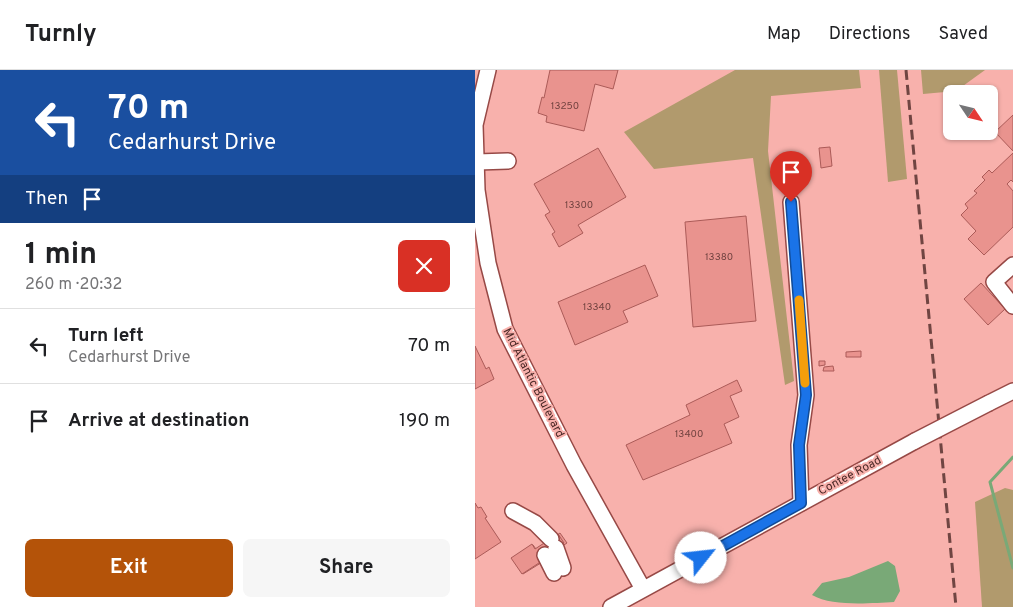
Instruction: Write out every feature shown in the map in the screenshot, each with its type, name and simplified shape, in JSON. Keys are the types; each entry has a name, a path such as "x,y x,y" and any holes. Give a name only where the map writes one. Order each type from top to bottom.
{"street":[{"name":"Mid Atlantic Boulevard","path":"489,70 475,125 477,190 488,262 505,329 575,465 643,590"},
{"path":"477,162 508,161"},
{"path":"791,202 806,395 799,445 801,503"},
{"path":"1013,265 994,282 1013,306"},
{"name":"Contee Road","path":"611,607 915,441 1013,391"},
{"path":"513,511 535,523 551,545 562,569 551,545"}],"shaded area":[{"path":"735,70 859,70 861,88 771,96 768,151 794,381 785,385 753,158 654,169 624,132"},
{"path":"879,70 897,70 907,179 888,182"},
{"path":"921,70 985,70 964,85 943,85 943,92 923,94"},
{"path":"1005,488 1013,490 1013,607 982,607 975,502"},
{"path":"888,561 895,566 900,591 894,602 841,603 812,595 822,583 849,577"}],"building":[{"path":"550,70 618,70 613,89 595,84 584,131 546,122 547,116 538,113 542,97 544,98"},
{"path":"1013,115 1013,151 998,135 998,129"},
{"path":"830,147 832,166 821,168 819,148"},
{"path":"598,148 626,197 578,225 583,233 559,247 552,234 555,232 545,215 550,212 534,184"},
{"path":"1013,153 1013,182 1011,180 1007,184 1013,191 1013,227 984,255 968,239 976,231 961,215 968,208 965,204 977,193 974,191 985,180 982,177 989,170 992,173"},
{"path":"746,216 756,321 693,327 685,222"},
{"path":"645,265 658,296 623,311 628,322 575,345 558,302"},
{"path":"981,283 1005,309 988,325 964,299"},
{"path":"475,346 486,369 489,367 494,379 475,389"},
{"path":"861,351 861,357 846,357 846,352"},
{"path":"819,361 825,361 825,365 819,366"},
{"path":"833,366 834,371 823,371 824,367"},
{"path":"737,380 742,391 730,396 739,417 724,424 732,443 643,480 626,445 690,415 686,405"},
{"path":"475,503 478,508 481,507 487,517 485,518 501,542 475,559"},
{"path":"560,533 567,543 523,574 513,559 533,545 536,549"},
{"path":"558,534 564,543 540,558 542,561 522,574 511,558 532,544 535,549"}],"waterway":[{"path":"1013,457 990,482 1013,568"}],"railway":[{"path":"906,70 956,607"}],"slow traffic":[{"path":"799,300 805,383"}],"route":[{"path":"701,558 801,503 799,445 806,395 791,202"}]}
